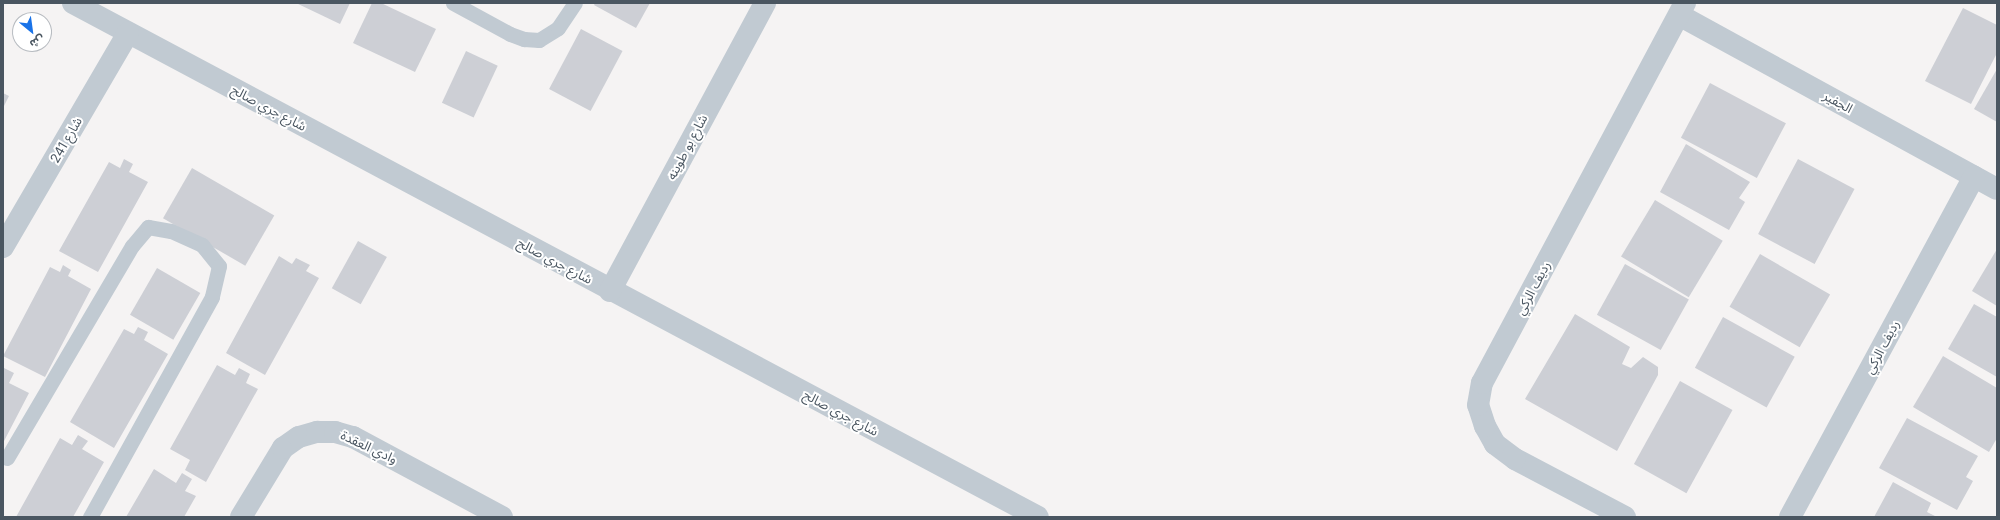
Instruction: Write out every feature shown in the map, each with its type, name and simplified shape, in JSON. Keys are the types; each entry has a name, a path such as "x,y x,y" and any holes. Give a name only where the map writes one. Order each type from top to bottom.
{"street":[{"name":"شارع جري صالح","path":"73,3 1030,515"},
{"name":"شارع بو طوينه","path":"610,291 765,3"},
{"name":"الجفير","path":"1682,9 1997,189"},
{"name":"رديف الركي","path":"1625,517 1515,460 1495,444 1485,426 1478,405 1482,383 1682,9"},
{"name":"شارع 241","path":"4,244 128,32"},
{"name":"رديف الركي","path":"1790,517 1974,177"},
{"name":"وادي العقدة","path":"241,517 283,448 299,437 317,432 335,432 354,437 502,517"}],"lane":[{"path":"454,3 510,34 524,39 539,40 558,28 575,3"},
{"path":"8,458 132,246 148,227 171,231 202,245 220,266 212,297 90,517"}],"building":[{"path":"296,3 350,3 340,24"},
{"path":"372,3 381,3 436,29 415,72 353,43"},
{"path":"595,3 650,3 636,28 594,5"},
{"path":"1963,8 1997,25 1997,53 1971,104 1925,81"},
{"path":"581,29 622,51 591,111 549,89"},
{"path":"466,51 498,66 474,117 442,103"},
{"path":"1997,69 1997,122 1974,109"},
{"path":"1710,83 1786,123 1757,178 1681,138"},
{"path":"3,93 9,96 3,108"},
{"path":"1686,144 1750,182 1739,198 1745,202 1729,230 1660,192"},
{"path":"124,159 133,164 129,172 148,182 98,272 59,251 109,162 120,168"},
{"path":"1798,159 1855,189 1815,264 1758,234"},
{"path":"192,168 274,216 245,266 163,218"},
{"path":"1655,200 1723,241 1689,297 1621,257"},
{"path":"358,241 387,257 361,304 332,288"},
{"path":"1997,249 1997,306 1972,291"},
{"path":"1760,254 1830,294 1800,347 1730,307"},
{"path":"279,256 292,264 296,258 310,265 306,271 319,278 265,375 226,353"},
{"path":"1625,264 1689,299 1661,350 1597,315"},
{"path":"63,265 71,270 68,276 91,289 45,377 3,356 50,267 60,272"},
{"path":"157,268 200,293 173,340 130,315"},
{"path":"1974,304 1997,317 1997,377 1948,349"},
{"path":"1575,314 1630,347 1622,364 1631,368 1643,357 1658,367 1658,375 1617,451 1525,399"},
{"path":"1723,317 1795,357 1767,407 1695,368"},
{"path":"138,327 148,332 144,340 168,354 114,448 70,422 124,329 134,334"},
{"path":"1943,356 1997,388 1997,438 1989,452 1913,407"},
{"path":"217,365 235,375 239,368 250,374 246,383 258,389 206,482 185,470 190,460 170,449"},
{"path":"4,368 14,373 9,383 29,393 3,443"},
{"path":"1680,381 1732,410 1686,493 1634,464"},
{"path":"1907,418 1978,456 1966,477 1973,481 1957,510 1879,468"},
{"path":"78,435 88,441 82,449 104,462 73,517 16,517 60,438 72,445"},
{"path":"154,469 176,483 182,473 192,479 185,491 196,496 184,517 126,517"},
{"path":"1893,482 1931,503 1927,512 1937,517 1874,517"}]}
